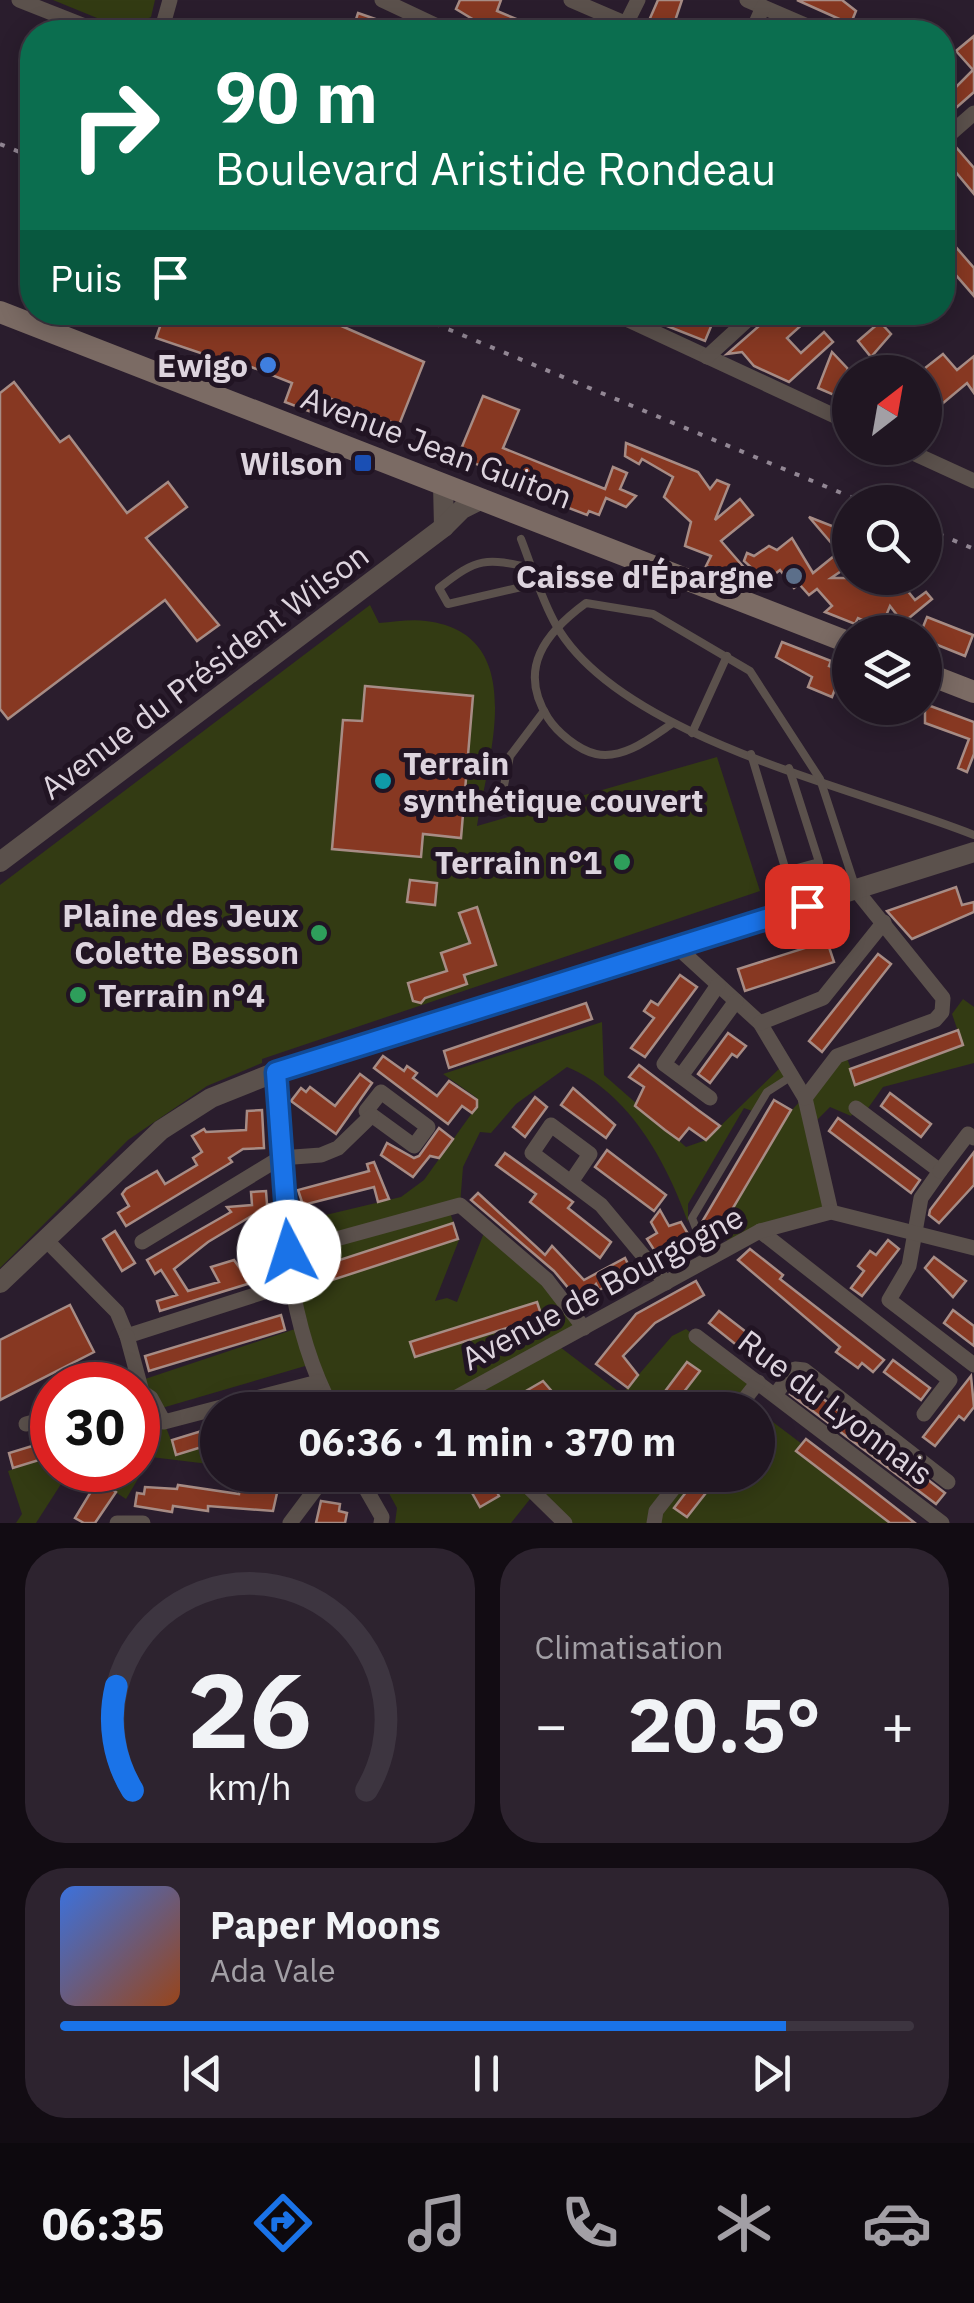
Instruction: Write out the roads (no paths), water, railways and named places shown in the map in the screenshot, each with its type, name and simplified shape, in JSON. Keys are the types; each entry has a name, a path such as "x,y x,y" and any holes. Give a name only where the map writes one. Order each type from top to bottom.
{"main road":[{"name":"Avenue Jean Guiton","path":"33,325 832,636"},
{"path":"942,680 974,692"}],"street":[{"path":"19,0 70,20"},
{"path":"382,0 424,20"},
{"path":"571,0 622,20"},
{"path":"746,0 793,20"},
{"path":"757,20 763,7"},
{"path":"639,325 832,415"},
{"path":"707,357 742,325"},
{"path":"940,465 974,480"},
{"path":"443,484 444,528"},
{"name":"Avenue du Président Wilson","path":"0,862 444,528 462,509 482,499"},
{"path":"0,1283 161,1130 211,1098 276,1072 974,852"},
{"path":"806,1098 836,1056 935,1020 944,998 856,890"},
{"path":"760,1023 823,998 884,922"},
{"path":"677,947 760,1023 806,1098 831,1212"},
{"path":"710,1098 664,1064 718,985"},
{"path":"681,1076 736,1001"},
{"path":"276,1072 289,1284 324,1392"},
{"path":"856,1108 940,1171"},
{"path":"142,1242 280,1158 321,1155 338,1148 371,1116"},
{"path":"874,1320 909,1266 921,1198 968,1134 974,1138"},
{"path":"570,1182 601,1205 666,1283"},
{"path":"289,1252 460,1206 547,1280 584,1328"},
{"name":"Avenue de Bourgogne","path":"482,1392 584,1328 760,1231 831,1212 974,1248"},
{"path":"760,1231 950,1380"},
{"path":"46,1240 117,1312 133,1362"},
{"path":"127,1336 289,1284"},
{"path":"889,1300 970,1362 950,1380 924,1414"},
{"name":"Rue du Lyonnais","path":"696,1336 771,1392"},
{"path":"775,1395 794,1369 804,1370 948,1482"},
{"path":"160,1417 173,1421 318,1382"},
{"path":"750,1392 758,1382"},
{"name":"Rue du Lyonnais","path":"775,1395 942,1523"},
{"path":"26,1424 30,1423"},
{"path":"290,1523 313,1492"},
{"path":"368,1492 382,1517 381,1523"},
{"path":"533,1492 565,1523"},
{"path":"654,1523 656,1511 671,1492"},
{"path":"117,1523 144,1523"}],"lane":[{"path":"521,539 556,625 590,667 673,722 974,835"},
{"path":"533,568 490,559 461,570 439,588 448,604 539,583"},
{"path":"673,722 638,747 597,754 558,732 534,695 538,657 556,625 586,603 653,614 750,672 820,779 856,890"},
{"path":"692,732 728,656"},
{"path":"500,805 510,756 544,711"},
{"path":"751,754 786,871 819,862 789,768"},
{"path":"708,1259 692,1218 767,1092 792,1076"}],"railway":[{"path":"0,144 20,152"},
{"path":"438,325 832,489"},
{"path":"942,535 974,549"}],"place":[{"name":"Ewigo","path":"268,365"},
{"name":"Wilson","path":"363,463"},
{"name":"Caisse d'Épargne","path":"794,576"},
{"name":"Terrain synthétique couvert","path":"383,781"},
{"name":"Terrain n°1","path":"622,862"},
{"name":"Plaine des Jeux Colette Besson","path":"319,933"},
{"name":"Terrain n°4","path":"78,995"}]}
